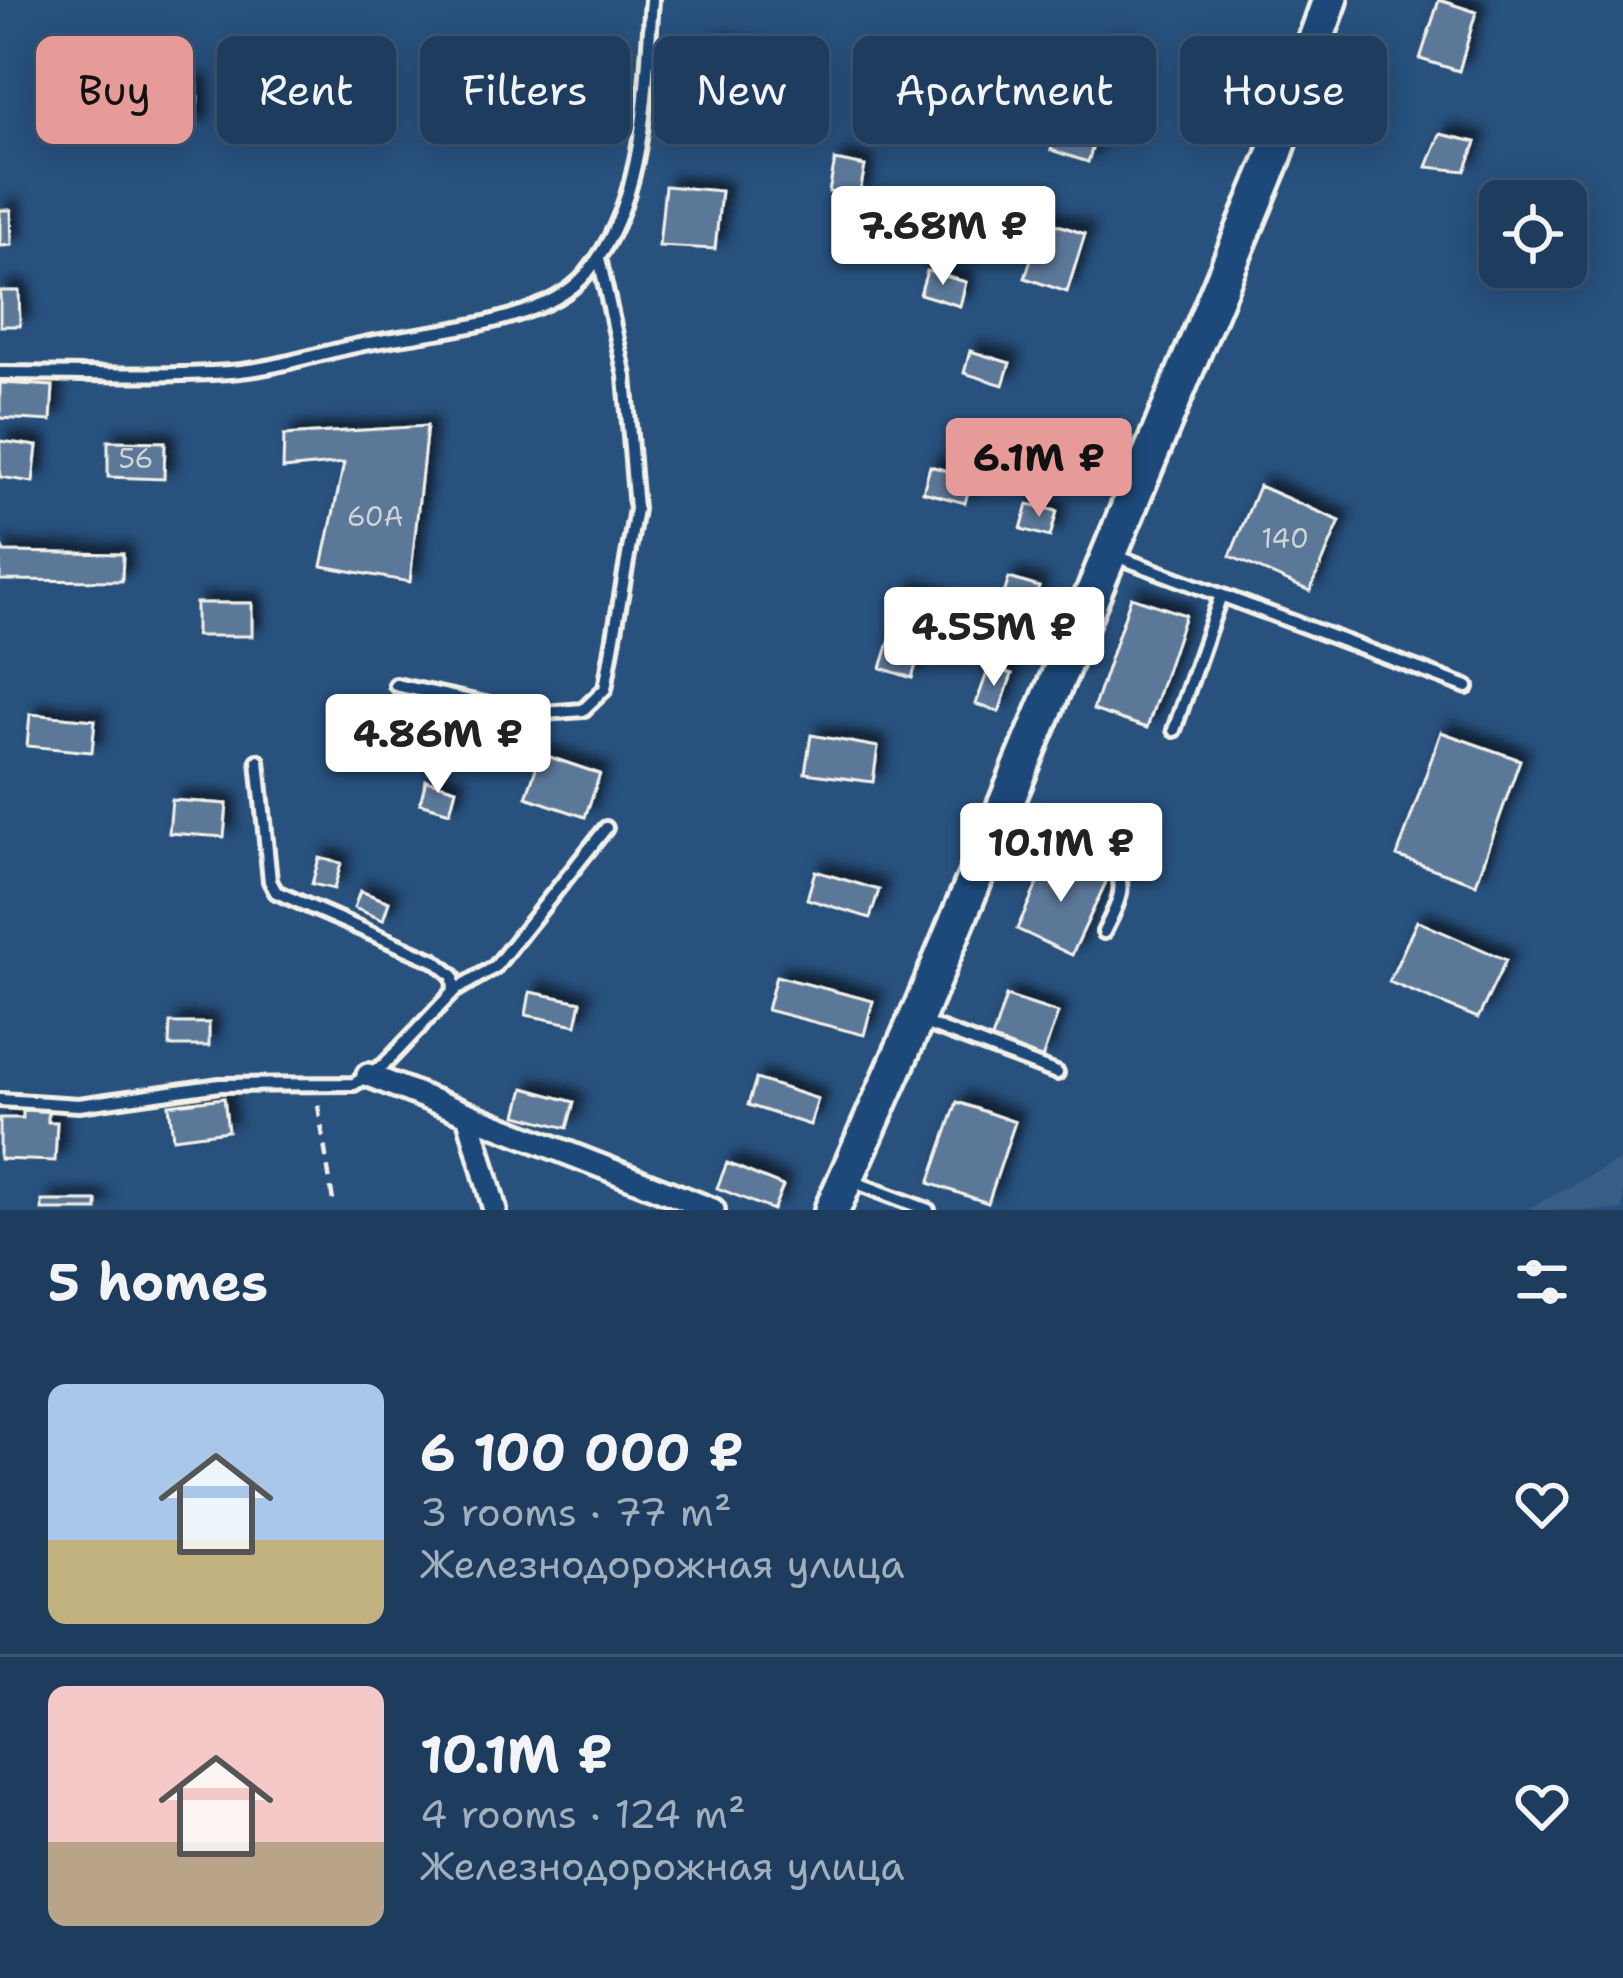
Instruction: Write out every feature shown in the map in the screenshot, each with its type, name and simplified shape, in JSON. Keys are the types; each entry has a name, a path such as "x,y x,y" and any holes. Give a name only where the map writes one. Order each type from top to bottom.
{"street":[{"path":"838,1194 916,1020 1274,159 1330,0"},
{"path":"368,1075 713,1210"},
{"path":"468,1114 495,1210"}],"lane":[{"path":"0,373 276,368 329,352 465,328 558,297 599,258 622,205 643,111 652,0"},
{"path":"396,686 531,714 583,710 604,689 636,509 626,376 599,258"},
{"path":"1109,554 1467,687"},
{"path":"1174,730 1221,596"},
{"path":"258,761 269,881 276,892 435,962 453,976 454,991"},
{"path":"1004,809 1111,860 1120,872 1123,893 1104,932"},
{"path":"0,1100 79,1105 220,1084 354,1084 384,1065 454,991 495,967 606,828"},
{"path":"916,1020 1057,1073"},
{"path":"838,1194 928,1210"}],"path":[{"path":"315,1087 333,1201"}],"shaded area":[{"path":"1623,1158 1623,1210 1526,1210"}],"building":[{"path":"1439,0 1476,12 1459,71 1420,59"},
{"path":"193,85 198,85 197,127 193,128"},
{"path":"1440,134 1476,142 1465,171 1427,167"},
{"path":"1053,144 1094,144 1088,162 1051,150"},
{"path":"835,160 865,166 859,197 829,192"},
{"path":"665,186 721,191 715,249 659,246"},
{"path":"0,210 11,210 12,245 0,246"},
{"path":"1043,220 1085,234 1067,292 1025,278"},
{"path":"927,271 966,282 960,306 920,294"},
{"path":"0,291 19,291 20,326 0,326"},
{"path":"970,351 1010,363 1003,385 964,373"},
{"path":"0,383 53,386 51,421 0,418"},
{"path":"427,426 410,582 322,566 344,463 283,469 284,435"},
{"path":"0,441 37,446 33,482 0,477"},
{"path":"108,441 165,442 164,479 108,477"},
{"path":"930,466 972,478 965,503 923,492"},
{"path":"1259,486 1340,521 1310,591 1230,556"},
{"path":"1028,504 1057,511 1050,537 1021,529"},
{"path":"0,543 4,552 123,554 122,581 0,580"},
{"path":"1009,578 1039,587 1022,645 991,636"},
{"path":"906,589 936,599 912,678 881,668"},
{"path":"1131,597 1185,615 1147,728 1093,710"},
{"path":"196,603 252,603 252,636 196,636"},
{"path":"989,667 1012,674 999,712 976,704"},
{"path":"30,714 95,720 92,752 27,746"},
{"path":"1441,732 1520,760 1476,884 1397,856"},
{"path":"811,735 878,747 873,782 805,773"},
{"path":"541,754 600,774 585,817 526,797"},
{"path":"426,780 456,789 450,812 420,803"},
{"path":"172,800 227,804 224,837 169,833"},
{"path":"1050,856 1106,882 1072,955 1017,929"},
{"path":"319,858 341,863 334,889 312,884"},
{"path":"815,871 879,890 870,918 807,899"},
{"path":"360,891 389,902 383,920 354,908"},
{"path":"1417,921 1506,960 1478,1018 1389,982"},
{"path":"776,976 873,1001 864,1035 767,1010"},
{"path":"530,992 581,1002 576,1025 526,1015"},
{"path":"1006,996 1058,1013 1042,1059 991,1042"},
{"path":"170,1023 209,1023 209,1046 169,1046"},
{"path":"756,1079 818,1099 810,1125 748,1105"},
{"path":"524,1088 574,1102 567,1128 517,1115"},
{"path":"224,1098 228,1131 173,1138 169,1105"},
{"path":"957,1102 1015,1122 988,1203 929,1183"},
{"path":"23,1110 48,1111 48,1122 57,1122 55,1161 0,1159 0,1118 23,1118"},
{"path":"727,1163 783,1186 773,1210 717,1188"},
{"path":"42,1201 97,1201 97,1210 42,1210"}]}
